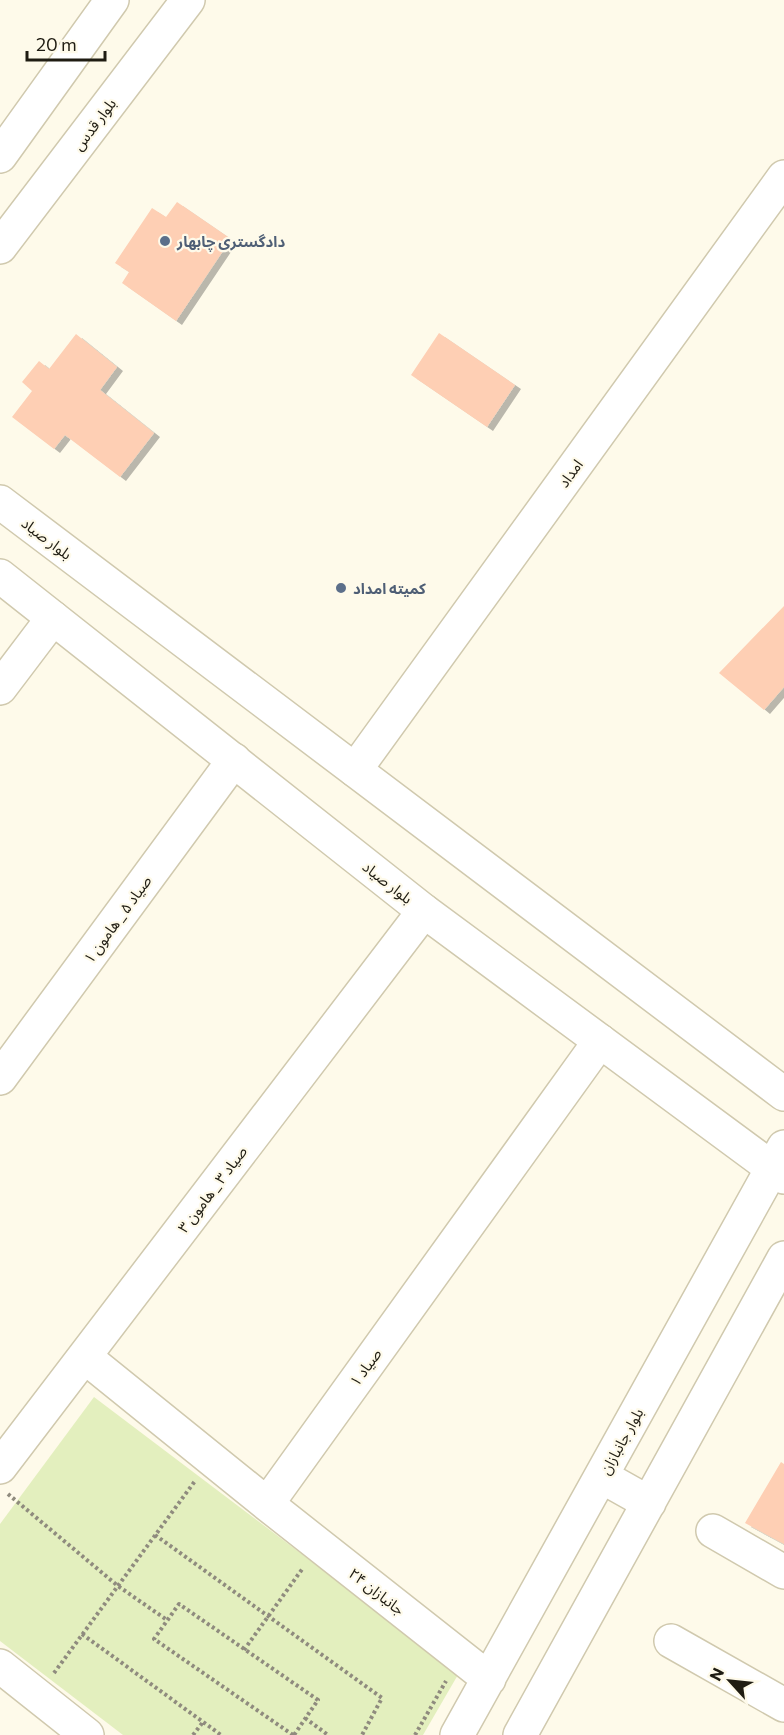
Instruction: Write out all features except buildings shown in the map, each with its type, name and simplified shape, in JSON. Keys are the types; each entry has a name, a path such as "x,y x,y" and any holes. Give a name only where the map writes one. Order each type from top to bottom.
{"street":[{"path":"0,156 112,0"},
{"name":"بلوار قدس","path":"0,248 188,0"},
{"name":"امداد","path":"355,770 784,177"},
{"name":"بلوار صیاد","path":"0,502 784,1094"},
{"name":"بلوار صیاد","path":"0,576 424,910 600,1041 780,1164"},
{"path":"0,688 53,618"},
{"name":"صیاد ۵ _ هامون ۱","path":"0,1078 234,760"},
{"name":"صیاد ۳ _ هامون ۳","path":"0,1467 424,910"},
{"name":"صیاد ۱","path":"267,1504 600,1041"},
{"name":"بلوار جانبازان","path":"457,1735 601,1476 780,1164"},
{"path":"520,1735 784,1258"},
{"path":"85,1357 267,1504"},
{"path":"601,1476 649,1503"},
{"name":"جانبازان ۲۴","path":"267,1504 489,1678"},
{"path":"713,1531 784,1572"},
{"path":"671,1641 784,1705"},
{"path":"0,1666 87,1735"}],"path":[{"path":"37,1696 211,1458"},
{"path":"0,1488 118,1586 167,1620"},
{"path":"155,1535 382,1698 362,1735"},
{"path":"244,1650 319,1545"},
{"path":"179,1604 318,1700 293,1735 154,1639 167,1620 179,1604"},
{"path":"82,1634 221,1735"},
{"path":"415,1735 460,1657"},
{"path":"305,1718 328,1735"},
{"path":"194,1735 203,1722"}],"green space":[{"path":"94,1397 459,1673 423,1735 123,1735 0,1641 0,1524"}],"place":[{"name":"دادگستری چابهار","path":"165,241"},
{"name":"کمیته امداد","path":"341,588"}]}
